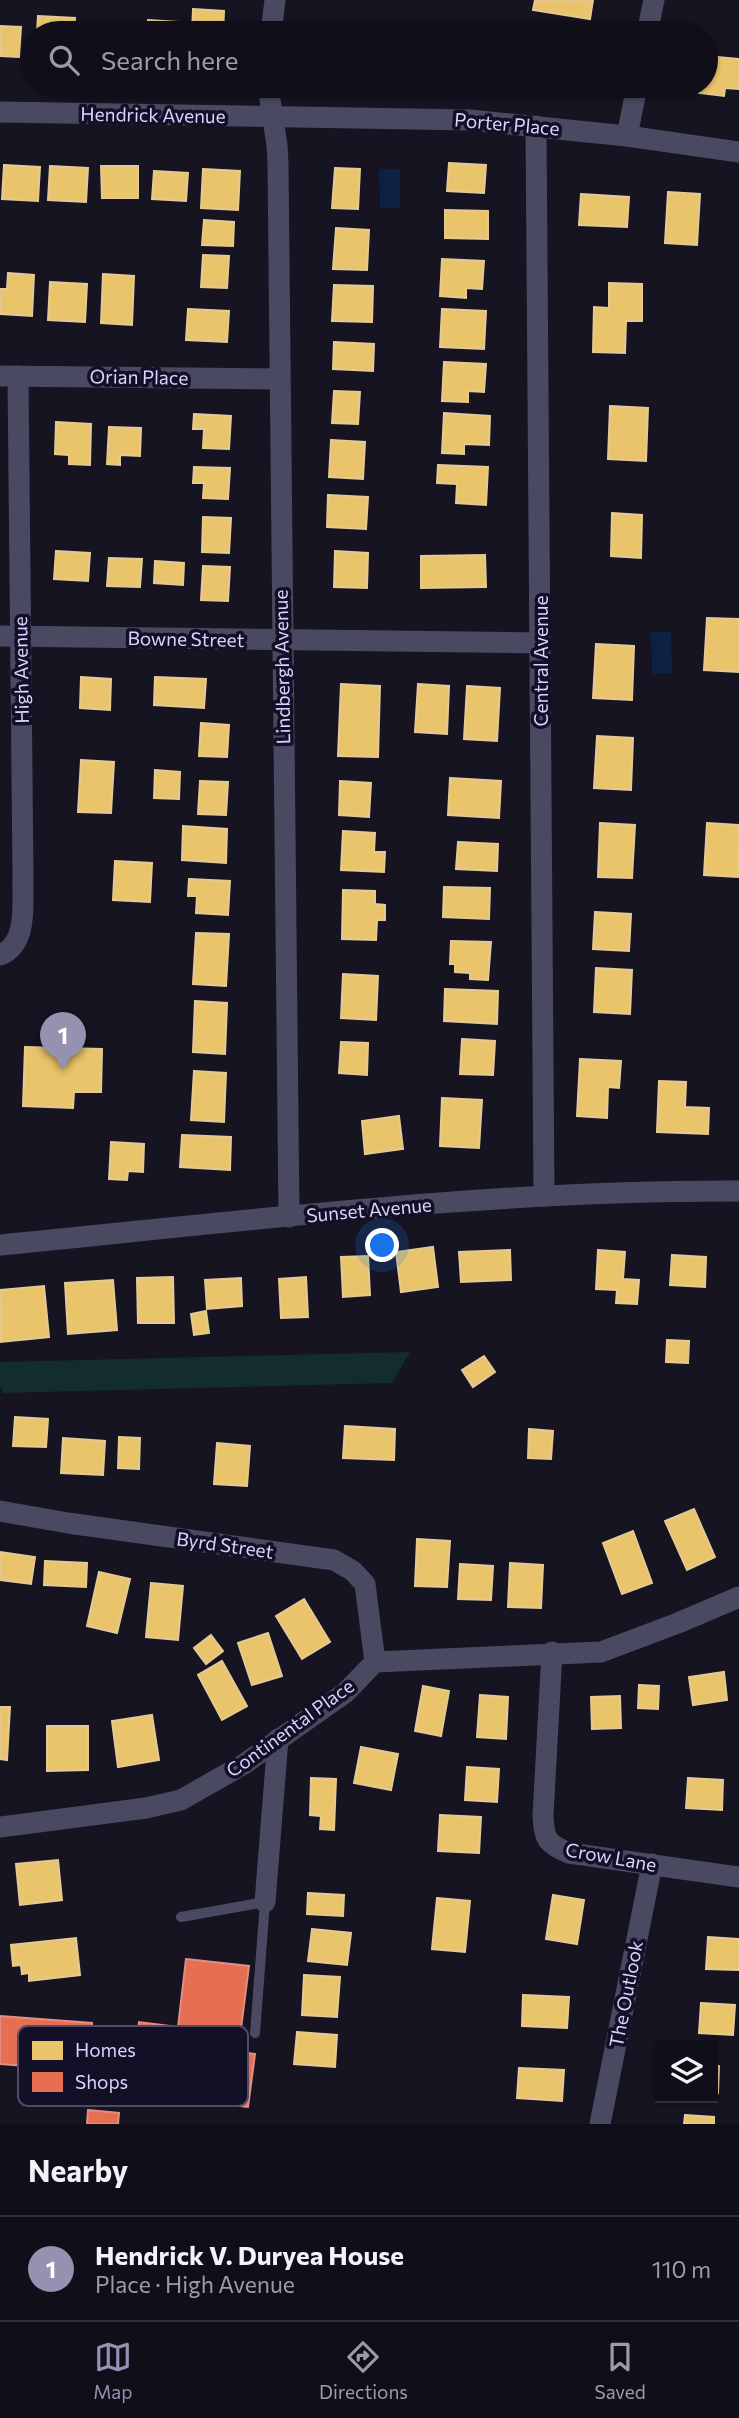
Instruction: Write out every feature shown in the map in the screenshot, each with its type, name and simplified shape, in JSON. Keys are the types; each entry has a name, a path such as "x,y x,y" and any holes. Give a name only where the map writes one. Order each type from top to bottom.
{"street":[{"path":"272,21 275,0"},
{"path":"649,21 653,0"},
{"path":"270,98 274,117"},
{"path":"627,136 635,98"},
{"name":"Hendrick Avenue","path":"0,112 274,117"},
{"name":"Porter Place","path":"274,117 470,120 627,136 739,152"},
{"name":"Lindbergh Avenue","path":"274,117 278,154 289,1217"},
{"name":"Central Avenue","path":"536,126 544,1196"},
{"name":"Orian Place","path":"9,376 279,379"},
{"name":"High Avenue","path":"0,955 14,946 21,931 23,876 10,636 9,376"},
{"name":"Bowne Street","path":"10,636 540,643"},
{"name":"Sunset Avenue","path":"0,1245 544,1196 739,1191"},
{"name":"Byrd Street","path":"0,1511 334,1560 353,1571 365,1584 376,1662"},
{"path":"376,1662 601,1651 739,1597"},
{"name":"Crow Lane","path":"552,1652 544,1832 553,1846 569,1853 739,1877"},
{"name":"Continental Place","path":"0,1827 146,1808 181,1800 244,1764 345,1693 376,1662"},
{"path":"265,1902 278,1739"},
{"name":"The Outlook","path":"600,2124 652,1864"}],"lane":[{"path":"181,1917 265,1902 255,2034"}],"green space":[{"path":"410,1352 392,1383 3,1393 0,1386 0,1362"}],"water":[{"path":"379,169 400,169 400,208 380,208"},
{"path":"651,632 671,632 672,673 652,674"}],"building: Homes":[{"path":"535,0 593,0 590,19 533,10"},
{"path":"193,9 224,11 224,21 192,21"},
{"path":"38,16 75,18 75,21 38,21"},
{"path":"0,26 21,27 19,57 0,56"},
{"path":"718,57 739,59 739,89 725,88 724,96 718,95"},
{"path":"449,163 486,165 484,193 447,191"},
{"path":"4,165 40,167 38,201 2,199"},
{"path":"50,166 88,168 86,202 48,200"},
{"path":"101,166 138,166 138,198 102,198"},
{"path":"335,168 360,169 358,209 332,208"},
{"path":"203,169 240,171 238,210 201,208"},
{"path":"154,171 188,173 186,201 152,199"},
{"path":"668,192 700,194 697,245 665,243"},
{"path":"581,194 629,197 627,227 579,225"},
{"path":"445,210 488,211 488,239 445,238"},
{"path":"204,220 234,222 233,246 202,245"},
{"path":"336,228 369,230 367,270 333,269"},
{"path":"203,255 229,256 227,288 201,287"},
{"path":"442,259 484,261 482,289 466,288 466,298 440,296"},
{"path":"8,273 34,275 32,316 0,314 0,289 7,289"},
{"path":"103,274 134,276 132,325 101,323"},
{"path":"50,282 87,284 85,322 48,320"},
{"path":"609,283 642,284 642,321 626,321 625,353 593,352 594,307 609,308"},
{"path":"334,285 373,286 372,322 332,321"},
{"path":"188,309 229,311 227,342 186,340"},
{"path":"442,309 486,311 484,349 440,347"},
{"path":"334,342 374,344 373,371 333,369"},
{"path":"444,362 486,364 484,392 468,391 468,402 442,401"},
{"path":"334,391 360,392 358,424 332,423"},
{"path":"610,406 648,408 646,461 608,459"},
{"path":"444,413 490,416 489,445 464,444 464,454 442,453"},
{"path":"194,414 231,416 229,449 203,448 204,429 193,429"},
{"path":"56,422 91,424 90,465 69,464 69,455 55,454"},
{"path":"109,427 141,428 140,456 120,455 120,465 107,464"},
{"path":"331,440 365,442 363,479 329,477"},
{"path":"438,465 488,467 486,505 456,503 457,484 437,483"},
{"path":"194,467 230,468 228,499 203,498 204,483 193,483"},
{"path":"328,495 368,497 366,529 327,527"},
{"path":"612,513 642,515 641,558 611,556"},
{"path":"203,517 231,518 229,553 202,552"},
{"path":"56,551 90,553 88,581 54,579"},
{"path":"335,551 368,553 367,588 334,587"},
{"path":"485,555 486,587 421,588 421,556"},
{"path":"109,558 142,559 140,587 107,586"},
{"path":"155,561 184,563 183,585 154,583"},
{"path":"203,566 230,567 228,601 201,600"},
{"path":"707,618 739,619 739,672 704,670"},
{"path":"596,644 634,646 632,700 593,698"},
{"path":"81,677 111,679 110,710 80,708"},
{"path":"155,677 206,679 204,708 154,705"},
{"path":"341,684 380,686 378,757 338,756"},
{"path":"418,684 449,686 447,734 415,732"},
{"path":"467,686 500,688 497,741 464,739"},
{"path":"201,723 229,725 227,757 199,756"},
{"path":"597,736 633,738 631,790 594,788"},
{"path":"81,760 114,762 111,813 78,812"},
{"path":"155,770 180,772 179,799 154,798"},
{"path":"450,778 501,781 499,818 448,815"},
{"path":"200,781 228,782 226,815 198,814"},
{"path":"340,781 371,783 369,817 339,815"},
{"path":"600,823 635,825 632,878 598,877"},
{"path":"707,823 739,825 738,877 704,875"},
{"path":"183,826 227,829 226,863 182,860"},
{"path":"343,831 375,833 374,852 385,852 384,872 341,870"},
{"path":"458,842 498,844 497,871 456,869"},
{"path":"115,861 152,863 150,902 113,900"},
{"path":"189,879 230,881 228,915 196,913 197,896 188,896"},
{"path":"444,887 490,888 489,919 443,917"},
{"path":"343,890 375,891 375,904 385,905 385,920 377,920 376,940 342,939"},
{"path":"595,912 631,914 629,951 593,949"},
{"path":"196,933 229,934 226,986 193,984"},
{"path":"451,941 491,942 488,980 470,979 470,973 455,972 455,964 450,964"},
{"path":"596,968 632,970 630,1014 594,1012"},
{"path":"343,974 378,976 376,1020 341,1018"},
{"path":"445,989 498,991 497,1024 444,1021"},
{"path":"195,1001 227,1003 225,1054 193,1052"},
{"path":"462,1039 495,1041 493,1075 460,1074"},
{"path":"341,1042 368,1043 367,1075 339,1073"},
{"path":"25,1047 102,1049 101,1092 74,1092 73,1108 23,1106"},
{"path":"580,1059 621,1061 619,1088 608,1087 607,1118 577,1116"},
{"path":"194,1071 226,1073 224,1122 191,1120"},
{"path":"659,1081 686,1082 685,1107 709,1108 708,1134 657,1132"},
{"path":"442,1098 482,1100 479,1148 440,1146"},
{"path":"399,1116 403,1149 365,1154 362,1121"},
{"path":"182,1135 231,1137 230,1170 180,1167"},
{"path":"111,1142 144,1144 143,1172 128,1171 127,1180 109,1179"},
{"path":"433,1247 438,1287 401,1292 396,1252"},
{"path":"510,1250 511,1280 461,1282 459,1252"},
{"path":"598,1250 625,1252 623,1279 639,1280 637,1304 616,1303 617,1290 596,1289"},
{"path":"672,1255 706,1257 705,1287 670,1285"},
{"path":"368,1256 370,1295 343,1297 341,1257"},
{"path":"173,1277 174,1323 138,1323 137,1278"},
{"path":"306,1277 308,1317 281,1318 279,1279"},
{"path":"241,1278 242,1306 207,1309 205,1280"},
{"path":"113,1280 117,1330 68,1334 65,1283"},
{"path":"44,1286 49,1337 1,1342 0,1290"},
{"path":"206,1311 209,1333 194,1335 191,1314"},
{"path":"667,1340 689,1341 688,1363 666,1362"},
{"path":"484,1356 495,1372 473,1387 462,1370"},
{"path":"15,1417 48,1419 46,1447 13,1446"},
{"path":"345,1426 395,1429 394,1460 343,1458"},
{"path":"529,1429 553,1431 551,1459 528,1458"},
{"path":"119,1437 140,1438 139,1469 118,1468"},
{"path":"63,1438 105,1441 103,1475 61,1473"},
{"path":"217,1443 250,1446 247,1486 214,1484"},
{"path":"694,1509 715,1557 687,1570 665,1521"},
{"path":"633,1531 652,1583 622,1594 603,1543"},
{"path":"417,1539 450,1541 447,1587 415,1586"},
{"path":"0,1552 35,1557 31,1584 0,1580"},
{"path":"45,1561 87,1563 86,1587 44,1585"},
{"path":"510,1563 543,1565 541,1608 508,1607"},
{"path":"460,1564 493,1566 491,1600 458,1599"},
{"path":"99,1572 130,1579 117,1633 87,1626"},
{"path":"151,1583 183,1586 178,1640 146,1637"},
{"path":"304,1599 330,1642 302,1659 276,1616"},
{"path":"268,1633 282,1676 252,1685 238,1643"},
{"path":"211,1635 223,1651 206,1664 194,1648"},
{"path":"222,1661 247,1706 222,1720 198,1675"},
{"path":"724,1672 727,1700 693,1705 689,1677"},
{"path":"639,1685 659,1686 658,1709 638,1708"},
{"path":"423,1686 449,1691 441,1736 415,1731"},
{"path":"480,1695 508,1697 506,1739 477,1737"},
{"path":"620,1696 621,1728 592,1729 591,1697"},
{"path":"0,1707 10,1707 7,1760 0,1759"},
{"path":"152,1715 159,1760 118,1767 112,1721"},
{"path":"47,1726 88,1726 88,1770 47,1771"},
{"path":"361,1747 398,1754 391,1790 354,1783"},
{"path":"467,1767 499,1769 497,1802 465,1800"},
{"path":"311,1778 336,1779 334,1830 320,1829 321,1816 310,1815"},
{"path":"688,1778 723,1780 722,1810 686,1808"},
{"path":"440,1815 481,1817 479,1853 438,1851"},
{"path":"58,1860 62,1900 20,1905 16,1864"},
{"path":"308,1893 344,1895 343,1916 307,1914"},
{"path":"553,1895 584,1900 577,1944 546,1939"},
{"path":"437,1898 470,1901 465,1952 432,1949"},
{"path":"312,1929 351,1933 347,1965 308,1961"},
{"path":"708,1937 739,1939 739,1970 706,1969"},
{"path":"76,1938 80,1975 29,1981 29,1973 22,1974 21,1965 13,1966 11,1945"},
{"path":"304,1975 340,1977 337,2017 302,2015"},
{"path":"523,1995 569,1997 567,2028 522,2026"},
{"path":"701,2003 735,2005 733,2035 699,2033"},
{"path":"297,2032 337,2035 335,2067 294,2064"},
{"path":"519,2068 564,2070 562,2101 517,2098"},
{"path":"685,2115 714,2117 714,2124 684,2124"}],"building: Shops":[{"path":"186,1959 249,1966 241,2026 178,2026"},
{"path":"0,2016 92,2023 92,2026 18,2026 18,2065 0,2064"},
{"path":"139,2022 170,2026 138,2026"},
{"path":"248,2053 255,2054 248,2107 240,2106 248,2106"},
{"path":"88,2110 119,2113 118,2124 87,2124"}],"place":[{"name":"Hendrick V. Duryea House","path":"63,1070"}]}
